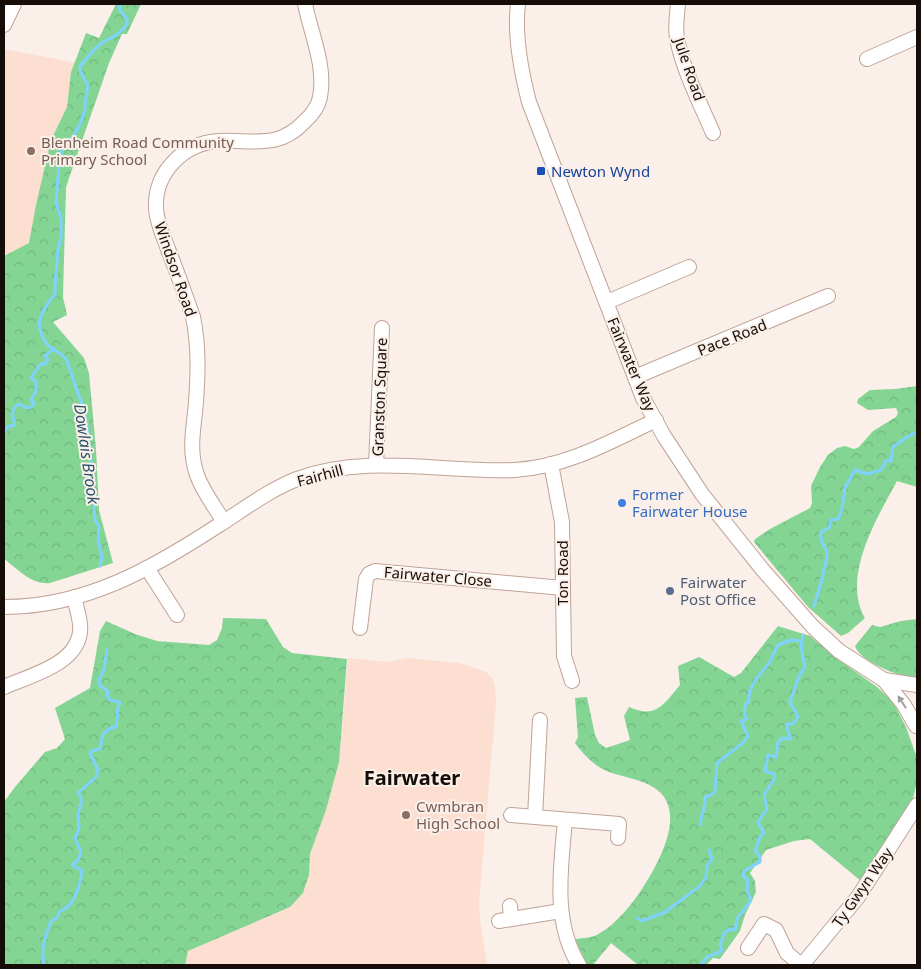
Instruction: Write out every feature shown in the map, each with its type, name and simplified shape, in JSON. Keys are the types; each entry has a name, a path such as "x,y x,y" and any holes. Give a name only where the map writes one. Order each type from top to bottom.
{"street":[{"path":"4,25 14,4"},
{"name":"Windsor Road","path":"224,522 208,497 198,475 192,454 192,432 198,377 194,317 159,223 156,211 157,197 164,172 179,156 190,150 205,143 218,141 255,143 285,137 302,125 315,111 320,98 322,80 317,50 304,4"},
{"name":"Fairwater Way","path":"518,4 521,71 529,102 643,398 664,436 702,494 792,605 839,651 884,680 896,693 917,725"},
{"name":"Jule Road","path":"678,4 676,23 681,53 713,133"},
{"path":"867,59 917,37"},
{"path":"607,302 689,267"},
{"name":"Pace Road","path":"635,377 828,296"},
{"name":"Granston Square","path":"376,465 382,328"},
{"name":"Fairhill","path":"4,607 32,605 74,597 111,585 147,568 261,498 296,480 336,469 376,465 514,470 551,464 575,458 656,420"},
{"name":"Ton Road","path":"551,464 562,522 564,656 572,681"},
{"path":"147,568 176,615"},
{"name":"Fairwater Close","path":"360,628 366,579 369,574 375,571 563,588"},
{"path":"4,687 55,665 69,655 78,637 80,625 74,597"},
{"name":"Fairwater Way","path":"884,680 917,685"},
{"path":"534,817 543,729"},
{"name":"Ty Gwyn Way","path":"802,965 858,897 917,805"},
{"path":"511,815 619,824 618,838"},
{"path":"565,820 561,911 565,931 579,965"},
{"path":"507,915 561,911"},
{"path":"748,948 764,924 776,930 788,952 802,965"}],"shaded area":[{"name":"Blenheim Road Community Primary School","path":"4,49 77,63 76,126 61,224 4,260"},
{"name":"Cwmbran High School","path":"348,658 388,662 407,658 460,663 486,672 493,679 496,704 479,902 487,965 185,965 188,951 290,907 303,893 309,875 310,854 326,810 339,762"}],"green space":[{"path":"116,4 141,4 127,34 122,34 109,63 66,187 63,297 67,315 53,322 84,358 89,373 99,510 113,563 50,583 43,583 25,576 4,559 4,256 29,243 51,140 67,107 71,72 86,33 99,38"},
{"path":"917,386 917,487 897,481 880,512 864,548 859,566 857,584 859,602 865,618 848,633 841,636 808,607 754,542 755,539 770,529 810,508 812,503 811,486 828,455 837,448 845,446 854,449 859,447 873,431 896,417 898,413 896,408 868,410 857,403 858,399 870,390"},
{"path":"223,618 266,619 283,647 292,653 347,659 339,762 326,810 310,854 309,875 303,893 290,907 188,951 185,965 4,965 4,802 45,752 57,748 65,739 55,708 90,688 100,631 106,621 135,634 157,641 209,645 217,640 222,628"},
{"path":"917,619 917,679 882,668 865,658 858,652 855,646 872,625 880,627"},
{"path":"778,626 810,636 839,660 877,687 893,702 906,727 916,755 917,781 913,799 861,881 810,839 794,841 766,850 750,873 755,881 756,892 740,931 720,959 713,958 706,965 638,965 611,943 593,965 587,965 575,939 597,935 612,925 629,907 656,866 667,837 670,822 669,809 664,797 653,787 604,770 590,760 575,743 578,737 575,698 587,697 595,735 599,743 606,748 630,740 624,716 629,707 653,711 664,704 680,685 678,666 699,657 734,677 741,673"}],"waterway":[{"name":"Dowlais Brook","path":"100,566 102,557 98,540 99,527 95,520 94,503 88,485 91,462 83,407 66,359 47,344 40,330 40,324 43,312 55,294 58,250 61,237 61,219 56,202 60,154 73,137 85,110 88,86 80,71 80,66 99,45 118,33 127,24 127,19 119,9 121,4"},
{"path":"4,433 8,426 15,424 12,414 15,407 19,404 27,408 31,407 34,403 31,400 36,391 36,381 31,378 39,365 46,363 48,359 45,356 54,349"},
{"path":"814,606 827,554 821,539 821,532 829,528 831,520 838,519 842,509 845,488 855,470 867,474 881,470 886,461 891,461 893,447 917,432"},
{"path":"701,965 707,957 722,951 720,945 724,933 730,929 735,930 737,919 751,900 747,891 748,880 743,876 744,871 760,862 760,856 755,851 760,837 764,833 758,822 767,809 764,795 775,778 774,774 765,771 768,755 776,757 778,743 782,738 791,739 786,725 794,723 798,717 790,702 800,674 805,667 801,647 803,635"},
{"path":"700,825 705,797 713,794 715,791 717,763 744,742 748,736 741,721 747,719 744,711 746,703 749,702 752,686 769,663 778,645 791,640 802,641"},
{"name":"Dowlais Brook","path":"44,965 45,938 51,921 57,918 60,911 73,900 80,882 82,870 73,866 81,852 75,838 79,828 78,815 81,801 78,793 96,777 98,770 90,753 100,749 103,734 112,727 115,728 117,723 120,702 110,700 107,696 108,691 100,686 99,680 104,669 107,650"},
{"path":"637,918 642,921 665,912 700,886 706,877 707,866 712,859 709,850"}],"place":[{"name":"Blenheim Road Community Primary School","path":"31,151"},
{"name":"Newton Wynd","path":"541,171"},
{"name":"Former Fairwater House","path":"622,503"},
{"name":"Fairwater Post Office","path":"670,591"},
{"name":"Cwmbran High School","path":"406,815"}],"district":[{"name":"Fairwater","path":"412,777"}]}
